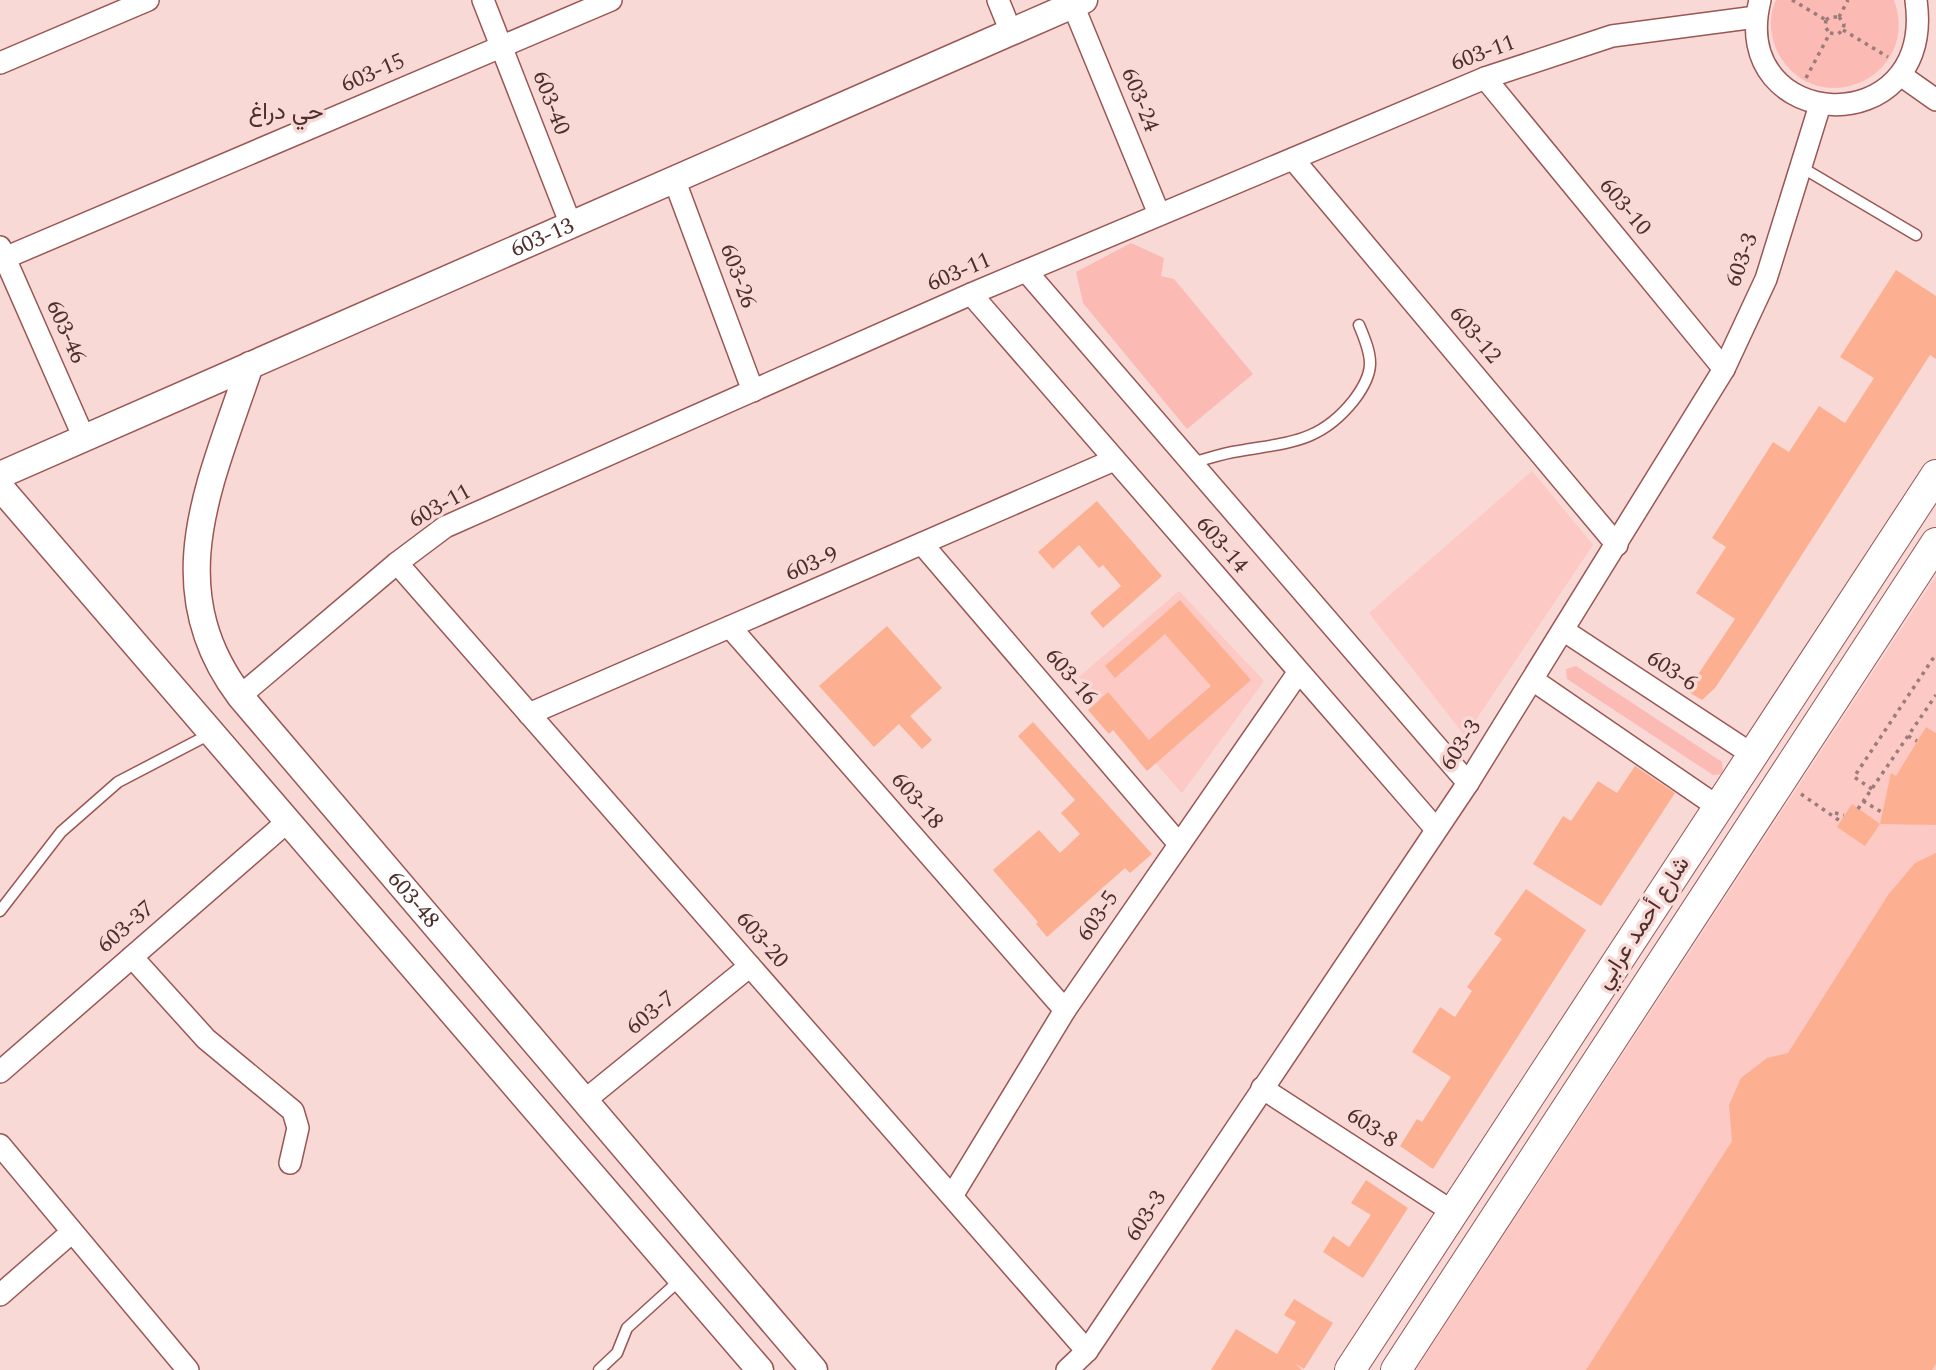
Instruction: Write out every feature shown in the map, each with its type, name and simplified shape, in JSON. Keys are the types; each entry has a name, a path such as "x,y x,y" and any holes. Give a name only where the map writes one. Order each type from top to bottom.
{"main road":[{"name":"شارع أحمد عرابي","path":"1350,1370 1936,475"},
{"name":"شارع أحمد عرابي","path":"1396,1370 1936,543"}],"street":[{"path":"0,63 125,5 148,0"},
{"name":"603-40","path":"483,0 571,225"},
{"name":"603-15","path":"2,255 611,0"},
{"path":"998,0 1011,32"},
{"path":"1758,9 1757,41 1765,63 1779,82 1798,96 1820,105 1843,107 1866,102 1886,92 1902,76 1916,51 1920,23 1916,0"},
{"name":"603-13","path":"2,491 84,438 1078,2"},
{"name":"603-24","path":"1078,2 1159,214"},
{"name":"603-11","path":"240,696 397,563 445,527 971,294 1485,78 1612,36 1758,9"},
{"path":"1902,76 1936,100"},
{"name":"603-10","path":"1485,78 1724,369"},
{"name":"603-3","path":"1067,1370 1087,1351 1435,828 1468,783 1618,545 1724,369 1766,279 1820,105"},
{"name":"603-12","path":"1293,159 1618,545"},
{"name":"603-26","path":"674,179 753,391"},
{"name":"603-46","path":"2,255 84,438"},
{"name":"603-14","path":"1026,271 1468,783"},
{"name":"603-14","path":"971,294 1435,828"},
{"name":"603-48","path":"250,365 211,483 195,562 197,603 208,643 240,696 814,1370"},
{"name":"603-9","path":"529,714 1114,460"},
{"name":"603-48","path":"2,491 760,1370"},
{"name":"603-16","path":"923,545 1179,844"},
{"name":"603-20","path":"397,563 1087,1351"},
{"name":"603-18","path":"730,627 1065,1010"},
{"name":"603-6","path":"1563,630 1753,755"},
{"name":"603-5","path":"951,1196 1065,1010 1298,673"},
{"path":"1534,680 1718,807"},
{"path":"243,770 277,740"},
{"name":"603-37","path":"0,1072 287,822"},
{"path":"132,957 206,1039 293,1111 298,1128 290,1163"},
{"name":"603-7","path":"584,1101 750,967"},
{"name":"603-8","path":"1262,1088 1453,1212"},
{"path":"0,1145 181,1368"},
{"path":"601,1187 633,1158"},
{"path":"0,1295 72,1232"}],"lane":[{"path":"1801,167 1916,235"},
{"path":"1192,463 1237,451 1295,443 1318,434 1343,414 1369,380 1370,352 1359,325"},
{"path":"0,911 61,832 118,782 212,733"},
{"path":"599,1370 617,1353 627,1328 681,1279"}],"path":[{"path":"1792,0 1826,20"},
{"path":"1839,17 1849,0"},
{"path":"1839,17 1844,24 1843,30 1838,34 1830,33 1825,27 1826,20 1839,17"},
{"path":"1843,30 1889,58"},
{"path":"1805,80 1830,33"},
{"path":"1872,789 1854,777 1936,654"},
{"path":"1858,808 1936,695"},
{"path":"1908,736 1917,741"},
{"path":"1801,794 1833,813 1840,821"},
{"path":"1863,801 1884,813"},
{"path":"1833,813 1844,815"}],"shaded area":[{"path":"1776,0 1894,0 1899,27 1893,51 1880,69 1861,82 1839,88 1817,86 1795,74 1778,53 1771,27"},
{"path":"1131,243 1164,258 1161,276 1174,279 1253,374 1187,429 1083,303 1076,272"},
{"path":"1532,471 1593,545 1465,736 1369,613"},
{"path":"1936,576 1936,1370 1416,1370"},
{"path":"1179,591 1264,681 1182,793 1079,677"},
{"path":"1576,666 1722,762 1723,774 1713,775 1567,679 1566,669"}],"building":[{"path":"1896,270 1936,296 1936,359 1930,355 1753,631 1715,688 1702,700 1687,691 1735,619 1696,593 1726,547 1712,538 1773,442 1789,452 1819,406 1845,423 1874,378 1840,357"},
{"path":"1097,501 1162,576 1103,628 1090,613 1121,586 1103,565 1099,568 1079,545 1053,569 1038,552"},
{"path":"1180,600 1251,680 1147,771 1113,730 1109,734 1088,710 1108,692 1149,740 1211,686 1165,634 1115,678 1105,666"},
{"path":"887,626 942,688 910,716 932,740 922,749 899,724 874,747 819,686"},
{"path":"1033,722 1152,854 1130,873 1125,868 1047,937 1036,924 1038,922 993,870 1039,830 1060,853 1080,834 1061,813 1075,800 1018,736"},
{"path":"1926,727 1936,733 1936,825 1880,824 1891,773 1896,776"},
{"path":"1635,766 1675,793 1601,906 1533,864 1563,816 1571,821 1598,781 1617,793"},
{"path":"1852,804 1880,824 1865,846 1837,827"},
{"path":"1936,853 1936,1364 1932,1370 1586,1370 1732,1141 1729,1105 1741,1078 1767,1058 1788,1053 1888,895 1915,863"},
{"path":"1526,889 1586,930 1433,1169 1400,1146 1417,1119 1422,1122 1451,1077 1412,1052 1440,1007 1455,1017 1472,991 1467,987 1502,939 1494,934"},
{"path":"1366,1180 1408,1208 1363,1278 1323,1252 1333,1236 1349,1247 1371,1215 1351,1203"},
{"path":"1294,1299 1333,1323 1304,1369 1296,1364 1302,1370 1211,1370 1236,1329 1277,1354 1296,1322 1284,1315"}],"district":[{"name":"حي دراغ","path":"286,112"}]}
